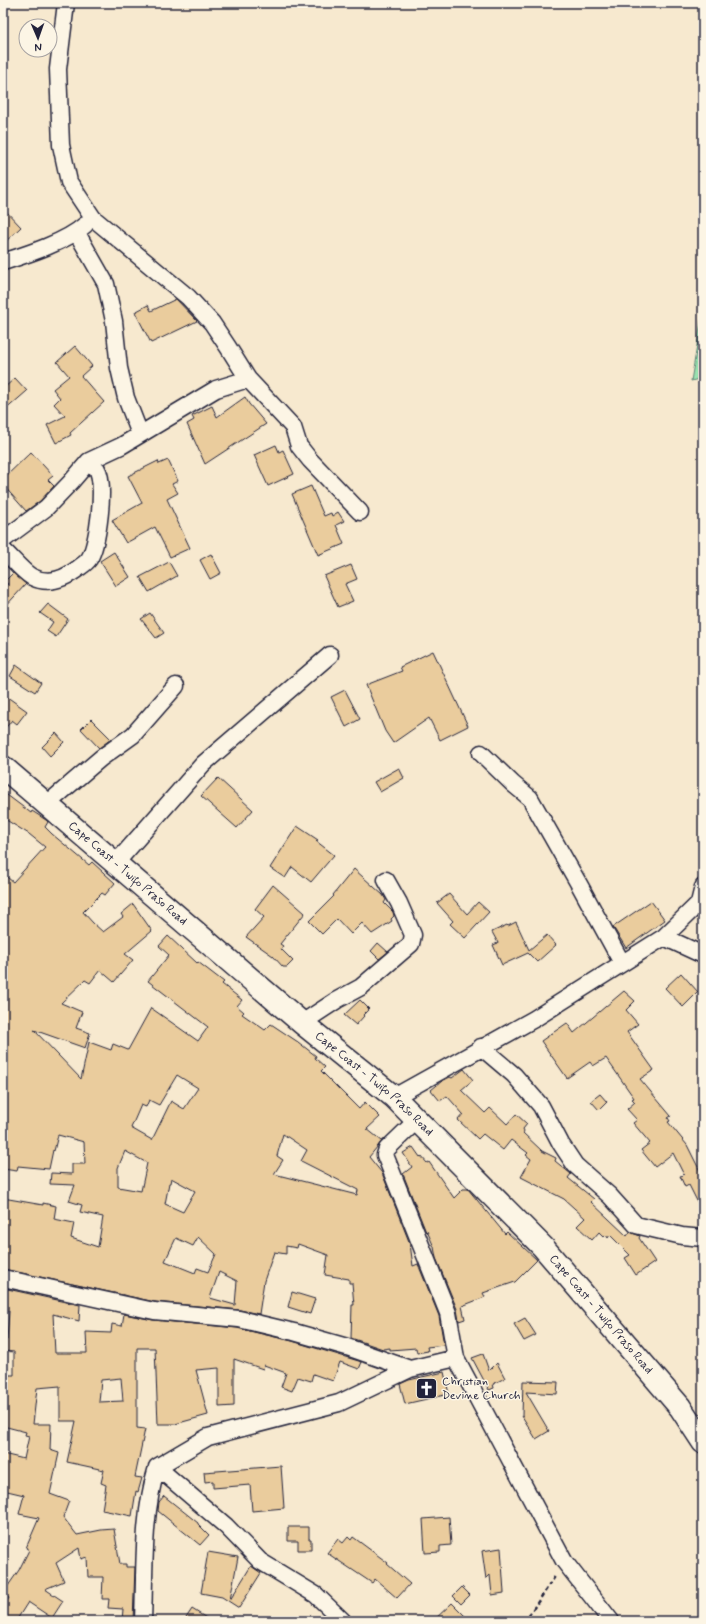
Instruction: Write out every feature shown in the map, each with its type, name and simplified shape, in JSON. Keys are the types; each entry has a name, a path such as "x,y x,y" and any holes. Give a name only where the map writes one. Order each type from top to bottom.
{"main road":[{"name":"Cape Coast - Twifo Praso Road","path":"3,767 302,1023 394,1097 416,1121 543,1247 680,1407 703,1442"}],"street":[{"path":"66,3 58,69 61,145 69,182 93,218 188,297 212,323 248,379 293,427 299,446 310,460 360,512"},
{"path":"3,262 40,250 77,232 93,218"},
{"path":"77,232 106,284 114,320 119,368 126,398 140,434"},
{"path":"3,540 46,508 89,461 121,446 216,389 248,379"},
{"path":"3,550 32,576 46,581 58,580 74,572 89,560 96,543 101,505 98,470 89,461"},
{"path":"115,864 203,764 330,655"},
{"path":"46,805 102,758 133,735 176,686"},
{"path":"482,753 512,784 530,798 622,963"},
{"path":"302,1023 337,1000 361,987 411,944 413,935 399,903 386,880"},
{"path":"394,1097 534,1019 664,937 698,904 703,887"},
{"path":"664,937 703,955"},
{"path":"481,1048 514,1075 542,1106 561,1144 575,1166 610,1196 636,1225 682,1236 703,1238"},
{"path":"416,1121 387,1149 385,1155 448,1313 456,1358 564,1561 611,1621"},
{"path":"3,1278 154,1311 239,1319 332,1342 410,1369"},
{"path":"143,1621 146,1533 149,1496 157,1468 208,1437 339,1404 410,1369 456,1358"},
{"path":"157,1468 226,1526 260,1560 316,1595 343,1621"}],"path":[{"path":"525,1621 564,1561"}],"green space":[{"path":"703,310 703,378 691,381"}],"building":[{"path":"3,208 21,227 3,244"},
{"path":"176,299 197,321 151,343 135,312 148,305 151,311"},
{"path":"75,346 92,366 81,376 104,402 70,433 71,435 56,443 47,425 65,416 54,404 60,398 53,389 69,376 57,362"},
{"path":"15,378 27,391 3,412 3,389"},
{"path":"245,397 266,424 205,464 187,424 194,420 192,416 212,406 217,417"},
{"path":"276,445 279,452 283,450 294,474 268,486 254,455"},
{"path":"31,452 53,476 48,480 54,486 40,501 26,511 3,485 3,479"},
{"path":"168,460 178,481 172,484 178,493 167,499 190,548 170,557 155,527 126,543 112,520 142,503 128,476 158,461 159,464"},
{"path":"311,486 324,516 331,513 332,516 338,512 344,521 336,525 344,544 318,555 292,494"},
{"path":"114,552 130,577 116,586 100,561"},
{"path":"211,554 221,573 210,579 200,560"},
{"path":"169,562 177,576 149,592 140,577"},
{"path":"351,565 357,579 345,584 353,601 338,607 324,576"},
{"path":"13,573 26,584 3,609 3,589 8,584 5,581"},
{"path":"48,604 68,619 56,637 47,631 53,622 40,613"},
{"path":"150,613 164,633 156,638 141,619"},
{"path":"433,651 468,726 440,740 429,718 393,743 385,731 366,685 402,671 400,667"},
{"path":"16,665 41,683 35,692 10,676"},
{"path":"345,690 360,719 346,727 331,697"},
{"path":"3,694 27,711 17,724 12,720 3,731"},
{"path":"91,719 111,739 99,748 81,729"},
{"path":"56,733 64,742 50,756 42,747"},
{"path":"399,768 404,778 380,792 374,782"},
{"path":"218,778 253,810 237,828 201,796"},
{"path":"3,792 31,813 32,811 46,820 48,822 45,827 52,834 89,865 92,862 115,883 105,895 102,893 83,912 103,932 123,917 121,914 133,904 152,931 125,954 133,960 114,982 100,970 90,983 85,980 61,1003 82,1012 76,1028 90,1033 85,1048 34,1030 81,1079 89,1042 111,1050 113,1044 128,1050 151,1008 198,1041 208,1027 148,981 169,955 159,946 168,936 197,963 198,962 224,982 222,984 242,1000 237,1006 244,1012 242,1014 265,1030 271,1024 298,1042 316,1056 315,1058 325,1067 321,1071 359,1109 365,1102 380,1117 367,1129 382,1141 369,1157 382,1173 410,1244 413,1266 418,1264 439,1316 444,1345 427,1347 428,1351 417,1353 416,1348 390,1350 390,1348 383,1349 351,1338 352,1305 354,1305 352,1283 349,1283 349,1279 325,1275 328,1255 298,1244 297,1248 286,1246 286,1254 274,1252 264,1281 259,1314 240,1310 155,1302 3,1269 3,1198 56,1206 54,1219 74,1223 71,1238 98,1247 103,1217 80,1212 82,1205 69,1201 75,1185 50,1184 51,1173 72,1174 72,1164 85,1164 84,1142 58,1135 49,1169 18,1166 17,1171 3,1169 3,874 13,882 45,847 29,834 3,818","holes":["177,1075 198,1088 184,1109 171,1101 152,1140 131,1128 141,1105 146,1107 149,1100 159,1105","283,1134 307,1150 301,1161 358,1190 357,1195 274,1174 283,1160 277,1156","125,1151 147,1163 141,1191 118,1187 118,1168","171,1178 195,1191 183,1212 165,1204","198,1237 216,1254 208,1272 197,1268 195,1273 165,1261 176,1238 193,1246","219,1272 237,1281 235,1305 210,1298"]},
{"path":"297,826 318,840 316,841 334,855 311,882 292,867 285,878 270,868"},
{"path":"354,869 383,895 386,900 384,903 393,912 394,916 391,919 392,921 372,934 362,923 351,934 337,919 322,934 309,921 334,896 333,895"},
{"path":"273,885 305,913 280,944 283,946 281,949 293,961 287,967 283,967 273,956 246,937 264,917 255,909"},
{"path":"449,894 467,914 478,902 489,912 465,938 450,924 453,921 437,903"},
{"path":"651,901 665,920 626,948 613,927"},
{"path":"516,922 529,950 547,935 556,945 537,962 528,953 502,965 493,945 498,943 492,932"},
{"path":"378,943 388,952 379,959 371,951"},
{"path":"681,973 698,992 683,1007 665,988"},
{"path":"624,991 635,1001 626,1010 638,1024 627,1032 654,1070 640,1079 671,1116 668,1118 670,1121 668,1122 687,1145 703,1177 703,1213 689,1185 685,1187 680,1176 684,1175 673,1153 655,1167 641,1150 650,1143 633,1123 637,1120 627,1109 635,1102 632,1099 634,1098 606,1058 593,1066 590,1062 567,1078 541,1041 567,1023 574,1033"},
{"path":"360,1000 369,1009 356,1025 344,1015"},
{"path":"464,1069 473,1080 461,1090 485,1113 490,1108 507,1124 516,1114 527,1124 523,1129 523,1133 542,1151 556,1158 555,1161 571,1174 568,1178 594,1199 591,1202 627,1236 630,1232 640,1236 639,1238 655,1262 636,1275 625,1258 630,1255 610,1235 608,1238 606,1235 604,1237 599,1232 592,1240 577,1226 585,1218 564,1199 521,1177 531,1159 526,1155 528,1153 511,1140 503,1150 483,1134 478,1139 458,1120 463,1114 447,1096 440,1101 431,1090 442,1081 450,1077 452,1078"},
{"path":"600,1094 607,1102 599,1110 591,1101"},
{"path":"413,1147 420,1157 421,1156 427,1163 429,1162 454,1198 463,1189 468,1189 505,1234 507,1232 537,1260 515,1282 483,1293 485,1297 462,1306 465,1319 459,1321 457,1309 436,1258 434,1247 427,1231 426,1232 403,1174 412,1167 403,1153"},
{"path":"3,1288 80,1305 79,1321 53,1314 55,1353 87,1353 86,1332 111,1333 112,1324 122,1326 124,1314 153,1320 237,1328 292,1341 362,1362 359,1369 340,1362 333,1381 313,1374 311,1381 298,1377 292,1391 281,1387 286,1373 264,1365 263,1369 234,1359 234,1406 219,1407 219,1368 196,1370 208,1415 175,1424 158,1424 155,1348 137,1348 137,1428 145,1429 135,1477 142,1478 138,1492 136,1491 132,1516 102,1510 106,1485 101,1483 104,1470 67,1462 76,1421 60,1421 60,1386 37,1388 33,1424 51,1424 50,1450 59,1453 50,1494 69,1501 63,1517 77,1535 114,1529 120,1564 126,1564 126,1567 135,1567 133,1621 122,1621 123,1609 108,1608 109,1599 102,1599 103,1577 88,1577 87,1557 81,1559 79,1548 56,1563 64,1581 45,1589 63,1601 52,1618 28,1602 16,1621 11,1621 3,1615 3,1607 9,1598 3,1593 19,1570 29,1550 26,1548 39,1518 19,1514 24,1495 3,1490 3,1454 24,1459 29,1436 25,1435 26,1432 3,1426 3,1407 7,1386 7,1375 14,1375 14,1352 3,1351 3,1340 7,1340 9,1311 3,1310","holes":["121,1378 123,1401 99,1402 101,1380"]},
{"path":"292,1292 315,1299 310,1314 288,1307"},
{"path":"525,1318 536,1335 524,1341 514,1324"},
{"path":"483,1354 489,1371 497,1363 505,1378 493,1384 494,1388 489,1390 472,1358"},
{"path":"444,1372 449,1394 405,1404 400,1384 409,1380"},
{"path":"523,1381 558,1382 557,1394 526,1392 549,1431 536,1439 522,1416"},
{"path":"281,1466 284,1508 252,1511 250,1485 213,1488 213,1481 205,1482 204,1472"},
{"path":"164,1496 198,1523 209,1535 200,1545 158,1511 159,1502"},
{"path":"449,1517 451,1545 440,1546 440,1552 425,1553 423,1519"},
{"path":"288,1527 309,1527 311,1550 298,1550 298,1541 288,1541"},
{"path":"348,1537 351,1540 353,1537 388,1563 387,1564 410,1584 397,1598 375,1579 372,1583 327,1553 338,1539 343,1543"},
{"path":"501,1548 504,1593 492,1595 490,1575 486,1579 482,1551"},
{"path":"208,1552 238,1557 230,1600 251,1566 261,1573 239,1608 222,1597 201,1593"},
{"path":"462,1587 470,1595 461,1604 453,1596"},
{"path":"452,1603 470,1621 433,1621"},
{"path":"192,1609 211,1621 184,1621"}],"place":[{"name":"Christian Devine Church","path":"426,1389"}]}
